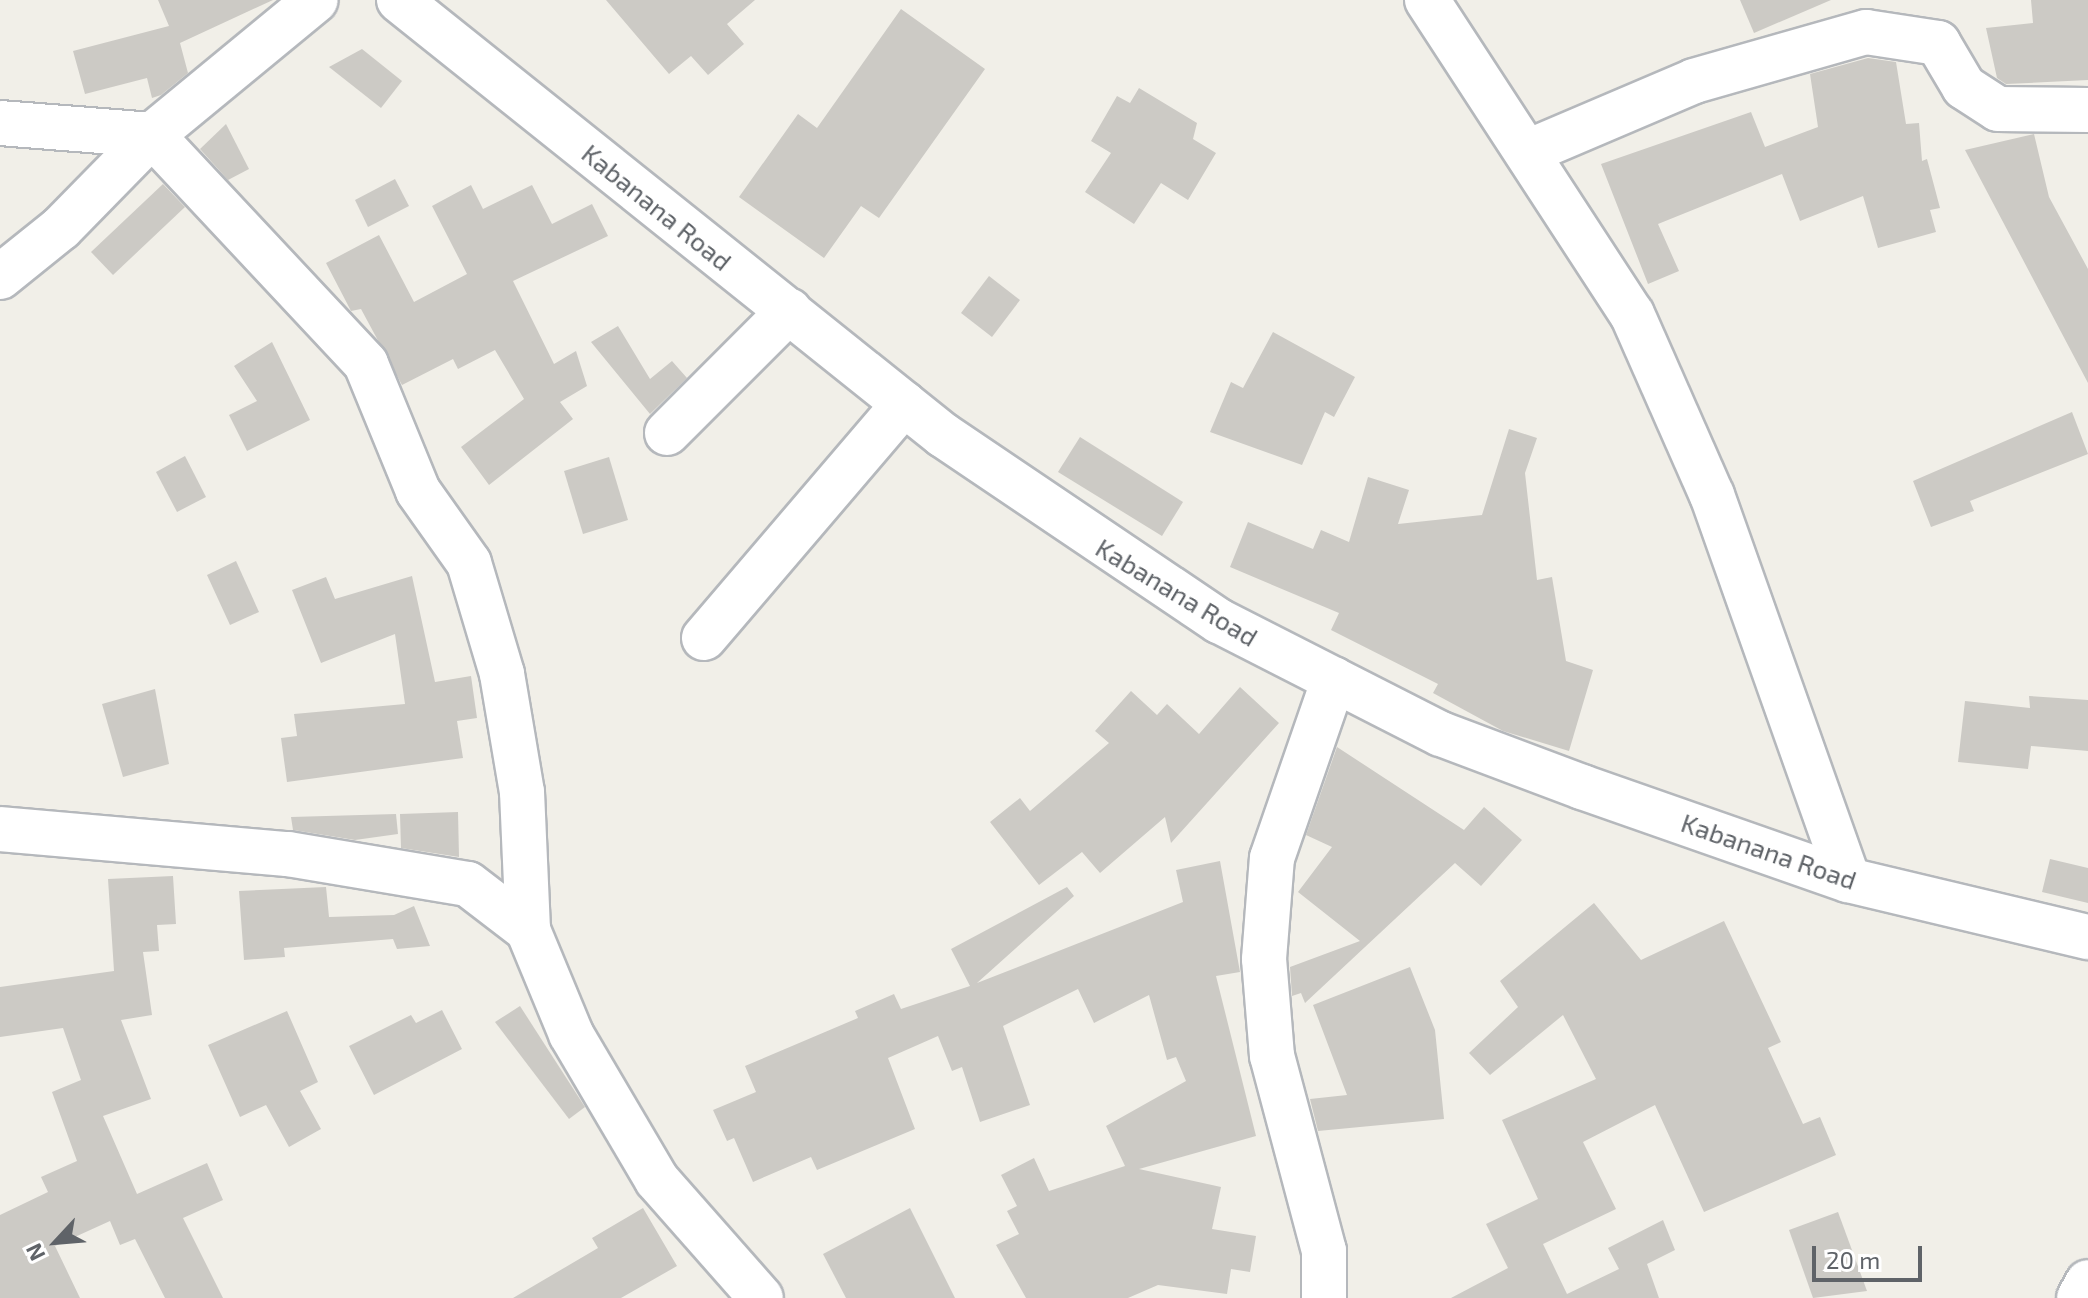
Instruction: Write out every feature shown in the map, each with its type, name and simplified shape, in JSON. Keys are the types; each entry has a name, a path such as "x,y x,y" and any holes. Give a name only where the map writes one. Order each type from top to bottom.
{"street":[{"path":"0,277 61,228 152,135 316,0"},
{"name":"Kabanana Road","path":"399,0 904,404 1081,534 1219,621 1441,734 1848,880 2088,937"},
{"path":"1427,0 1530,151 1632,314 1712,495 1848,880"},
{"path":"1530,151 1694,81 1866,32 1938,43 1964,87 1998,109 2088,110"},
{"path":"0,123 152,135 366,364 418,491 469,563 502,674 522,792 528,930 571,1034 657,1180 761,1298"},
{"path":"667,433 789,311"},
{"path":"704,638 904,404"},
{"path":"1324,1298 1324,1251 1272,1056 1264,959 1272,858 1334,679"},
{"path":"0,829 288,854 468,884 528,930"},
{"path":"2079,1298 2088,1282"}],"building":[{"path":"158,0 273,0 180,43 188,73 161,95 152,98 147,78 85,94 73,51 169,26"},
{"path":"606,0 755,0 727,24 744,44 708,75 691,56 669,74"},
{"path":"1740,0 1831,0 1754,33"},
{"path":"2031,0 2088,0 2088,80 2006,84 1997,78 1986,28 2033,23"},
{"path":"901,9 985,69 879,218 861,206 824,258 739,197 798,114 817,128"},
{"path":"362,49 402,81 381,108 329,67"},
{"path":"1868,58 1896,62 1906,124 1919,123 1922,161 1927,159 1940,208 1930,210 1936,232 1878,248 1863,196 1800,221 1782,174 1658,224 1679,271 1648,284 1601,164 1751,112 1765,147 1818,127 1810,74"},
{"path":"1139,88 1197,123 1193,139 1216,153 1188,200 1161,183 1134,224 1085,192 1111,153 1091,141 1117,96 1130,103"},
{"path":"226,124 249,169 228,180 200,149"},
{"path":"2034,134 2049,197 2088,269 2088,383 1965,150"},
{"path":"395,179 409,206 368,227 355,200"},
{"path":"163,184 185,207 113,275 91,252"},
{"path":"471,185 483,209 532,185 552,224 592,204 608,236 513,281 554,364 576,351 587,386 560,402 573,419 489,485 461,447 524,399 495,350 458,369 453,359 402,385 361,309 351,311 326,263 379,235 414,302 467,274 432,206"},
{"path":"989,276 1020,300 992,337 961,313"},
{"path":"618,326 650,379 672,361 687,378 650,414 591,342"},
{"path":"1273,332 1355,377 1334,417 1325,412 1302,465 1210,432 1231,382 1243,388"},
{"path":"272,342 310,420 247,451 229,415 257,401 234,366"},
{"path":"2072,412 2088,454 1970,501 1974,511 1931,527 1913,481"},
{"path":"1509,429 1537,438 1525,473 1537,580 1552,577 1566,661 1593,670 1569,751 1503,731 1433,693 1438,684 1331,630 1339,613 1230,567 1248,522 1313,549 1321,530 1349,542 1368,477 1409,490 1398,524 1482,515"},
{"path":"1080,437 1183,502 1162,536 1058,472"},
{"path":"185,456 206,497 177,512 156,472"},
{"path":"609,457 628,520 583,534 564,471"},
{"path":"236,561 259,612 230,625 207,575"},
{"path":"412,576 435,682 471,676 477,718 457,721 463,758 287,782 281,738 297,736 294,714 405,704 395,634 321,663 292,590 326,577 335,599"},
{"path":"1240,687 1279,723 1171,843 1165,817 1100,873 1082,852 1039,885 990,822 1020,798 1030,811 1109,743 1095,731 1131,691 1157,715 1167,704 1199,734"},
{"path":"155,689 169,764 123,777 102,704"},
{"path":"2029,696 2088,700 2088,751 2031,746 2028,769 1958,762 1965,701 2030,708"},
{"path":"1337,747 1464,830 1484,807 1522,840 1481,886 1455,863 1305,1003 1301,993 1292,996 1290,967 1360,941 1298,892 1332,847 1306,835"},
{"path":"458,812 459,857 401,848 400,814"},
{"path":"396,814 398,834 355,840 293,830 291,817"},
{"path":"2050,859 2088,868 2088,903 2042,892"},
{"path":"1220,861 1240,972 1216,976 1256,1136 1139,1169 1221,1187 1212,1229 1256,1236 1250,1272 1231,1269 1227,1294 1158,1285 1128,1298 1026,1298 996,1245 1019,1234 1007,1211 1017,1206 1001,1175 1034,1158 1049,1191 1125,1166 1106,1126 1186,1081 1176,1057 1167,1060 1149,995 1094,1023 1078,989 1003,1026 1030,1105 980,1122 962,1067 952,1071 938,1036 888,1058 915,1129 817,1170 811,1157 753,1182 734,1138 727,1141 713,1110 756,1092 745,1066 858,1018 855,1011 894,994 901,1009 970,986 951,949 1067,887 1074,896 977,983 1183,902 1176,870"},
{"path":"173,876 176,924 157,925 159,951 143,952 152,1015 121,1020 151,1099 103,1116 137,1194 207,1163 223,1200 183,1218 223,1298 165,1298 135,1239 120,1245 110,1221 55,1246 80,1298 0,1298 0,1215 48,1192 41,1177 77,1161 52,1092 81,1080 63,1028 0,1037 0,987 114,971 108,879"},
{"path":"326,887 329,917 394,915 414,906 430,946 397,949 393,939 284,948 285,957 244,960 239,891"},
{"path":"1594,903 1641,960 1724,921 1781,1042 1768,1048 1803,1124 1820,1117 1836,1155 1704,1212 1655,1105 1583,1142 1616,1209 1543,1244 1567,1294 1619,1269 1608,1248 1663,1220 1675,1250 1647,1264 1659,1298 1451,1298 1508,1268 1486,1224 1538,1199 1502,1120 1596,1079 1563,1015 1490,1075 1469,1053 1518,1007 1500,981"},
{"path":"1410,967 1435,1030 1444,1119 1318,1131 1310,1099 1347,1095 1313,1005"},
{"path":"520,1006 585,1107 569,1119 495,1022"},
{"path":"442,1010 462,1049 374,1095 349,1046 411,1015 416,1023"},
{"path":"287,1011 318,1082 300,1091 321,1129 289,1147 266,1105 240,1117 208,1045"},
{"path":"643,1208 677,1266 621,1298 513,1298 598,1248 592,1238"},
{"path":"910,1208 955,1298 846,1298 823,1254"},
{"path":"1838,1212 1867,1291 1813,1298 1789,1230"}]}
